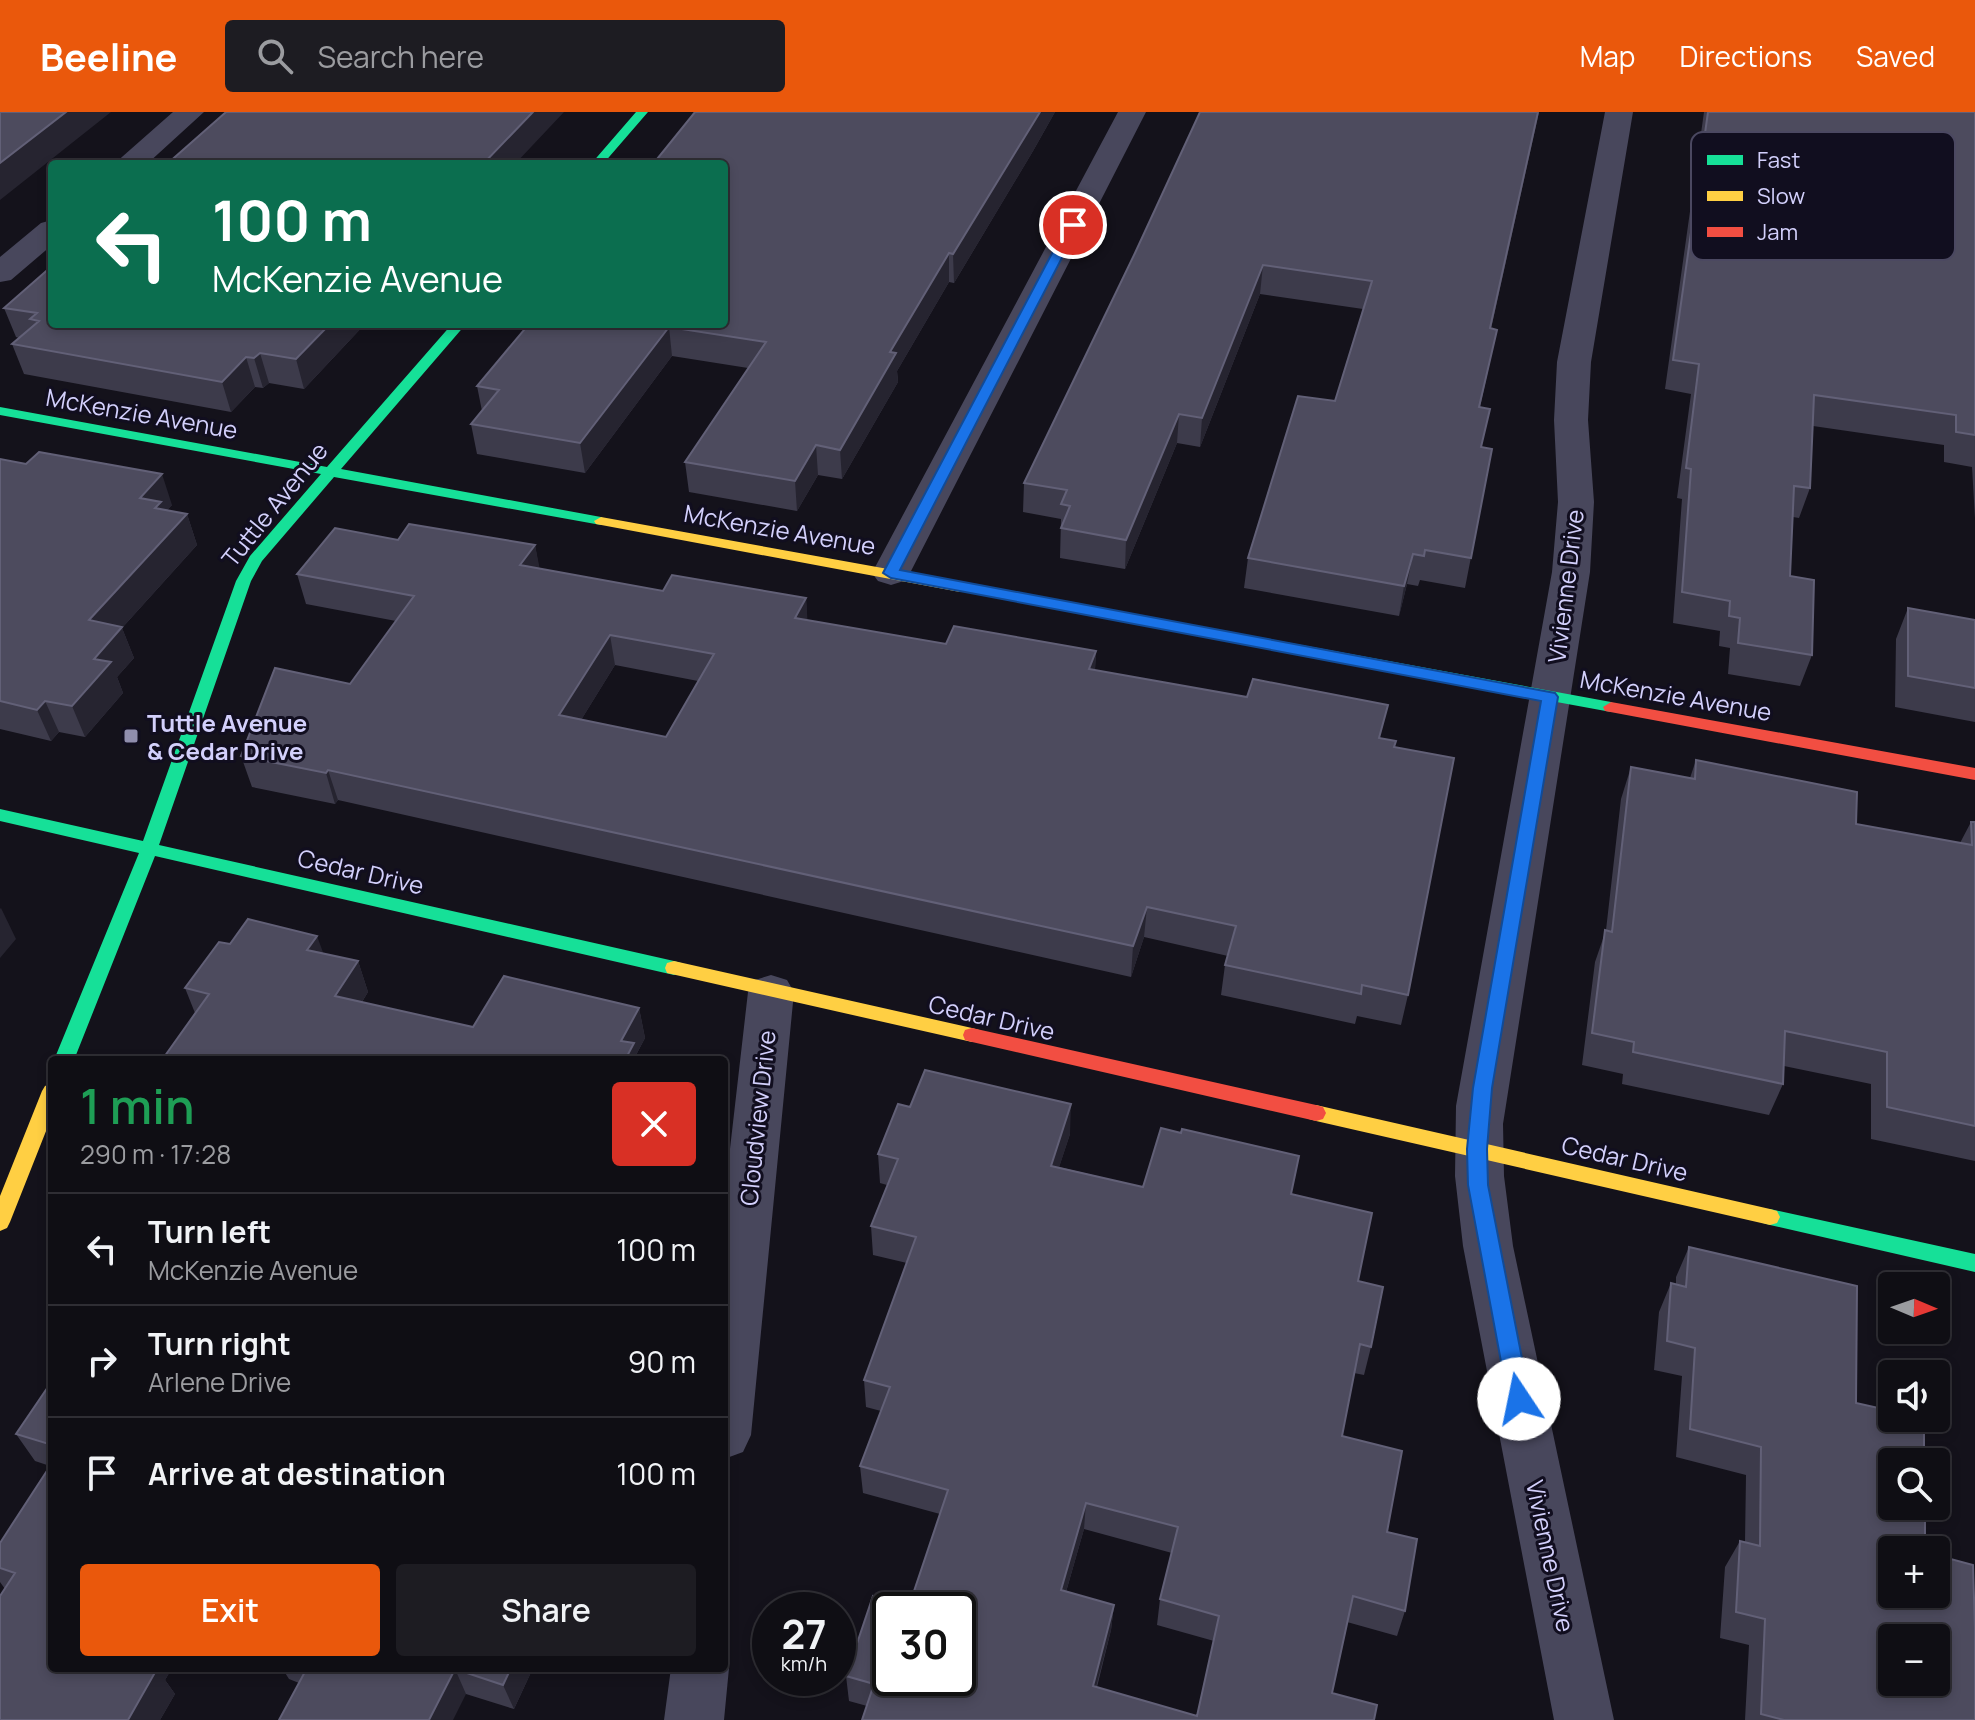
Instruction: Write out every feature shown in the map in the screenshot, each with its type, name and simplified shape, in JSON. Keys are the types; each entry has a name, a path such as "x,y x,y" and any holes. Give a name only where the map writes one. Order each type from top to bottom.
{"street":[{"path":"134,160 190,112"},
{"path":"600,160 642,112"},
{"path":"891,573 1132,112"},
{"name":"Vivienne Drive","path":"1584,1720 1488,1246 1478,1185 1477,1149 1482,1094 1576,538 1571,420 1574,362 1619,112"},
{"path":"0,273 48,232"},
{"name":"Tuttle Avenue","path":"66,1056 190,737 223,620 235,591 255,559 456,328"},
{"name":"McKenzie Avenue","path":"0,411 1975,774"},
{"name":"Cedar Drive","path":"0,815 149,846 771,992 1975,1263"},
{"name":"Cloudview Drive","path":"728,1397 771,992"},
{"path":"0,1222 48,1101"},
{"path":"694,1720 700,1672"}],"building":[{"path":"0,112 66,112 0,163"},
{"path":"226,112 533,112 487,160 172,160"},
{"path":"695,112 1040,112 953,254 949,253 890,352 896,353 840,450 816,445 795,481 685,462 766,342 675,328 728,328 728,160 656,160"},
{"path":"1200,112 1538,112 1490,328 1497,330 1479,407 1490,409 1481,447 1492,449 1471,558 1425,550 1424,556 1413,554 1404,586 1248,558 1298,396 1335,401 1372,281 1263,265 1202,418 1179,414 1126,540 1061,528 1070,506 1061,504 1067,490 1024,483"},
{"path":"1708,112 1975,112 1975,435 1956,432 1956,415 1814,395 1810,488 1794,486 1790,576 1814,580 1812,655 1738,643 1740,618 1729,616 1730,601 1682,592 1691,469 1686,468 1699,364 1673,360 1691,232 1691,260 1955,260 1955,132 1705,132"},
{"path":"48,270 48,328 326,328 296,359 260,353 254,358 246,357 222,382 12,344 39,321 30,319 37,313 4,308"},
{"path":"526,328 668,328 580,443 471,424 499,390 477,386"},
{"path":"39,452 162,474 140,498 161,502 155,508 187,514 89,620 122,627 94,659 111,662 72,706 45,701 37,710 0,701 0,459 26,464"},
{"path":"409,524 535,545 520,565 663,591 672,575 806,598 795,618 946,644 954,626 1096,651 1089,669 1247,697 1253,679 1388,705 1379,738 1396,741 1394,747 1454,758 1408,995 1362,985 1361,994 1225,965 1236,926 1147,907 1133,946 328,770 326,773 241,756 275,668 350,684 414,596 297,574 335,528 398,540","holes":["610,635 714,654 666,737 559,715"]},
{"path":"1908,608 1975,620 1975,688 1908,676"},
{"path":"1696,760 1857,792 1856,824 1972,845 1971,822 1975,822 1975,1126 1887,1107 1887,1052 1785,1031 1783,1084 1633,1052 1634,1042 1592,1033 1605,930 1612,932 1631,767 1695,779"},
{"path":"248,919 317,936 307,950 358,961 335,996 473,1027 504,976 639,1008 621,1041 634,1043 627,1056 165,1056 209,994 185,988 219,942 230,944"},
{"path":"925,1070 1071,1104 1051,1166 1143,1187 1161,1128 1181,1133 1182,1129 1299,1156 1291,1194 1372,1213 1358,1281 1383,1287 1371,1347 1360,1344 1342,1436 1402,1451 1387,1532 1417,1539 1405,1611 1353,1596 1332,1693 1377,1705 1374,1720 862,1720 872,1690 872,1696 976,1696 976,1592 914,1592 948,1490 860,1466 890,1387 864,1380 916,1237 871,1226 898,1159 878,1154 898,1104 910,1107","holes":["1086,1503 1178,1527 1160,1599 1219,1616 1197,1716 1093,1686 1114,1605 1061,1590"]},
{"path":"1689,1247 1857,1286 1856,1403 1878,1408 1878,1432 1924,1432 1924,1448 1878,1448 1878,1520 1925,1520 1925,1536 1878,1536 1878,1608 1950,1608 1950,1559 1973,1565 1975,1720 1784,1720 1761,1714 1765,1619 1736,1612 1740,1541 1760,1546 1761,1447 1690,1429 1695,1348 1667,1341 1671,1283 1686,1287"},
{"path":"48,1387 48,1444 16,1434"},
{"path":"48,1469 48,1672 155,1672 128,1720 0,1720 0,1596 15,1573 0,1568 0,1543"},
{"path":"872,1599 872,1683 856,1679 856,1646"},
{"path":"305,1672 453,1672 429,1720 279,1720"},
{"path":"464,1672 509,1672 503,1685"}],"traffic: fast":[{"path":"600,160 642,112"},
{"path":"66,1056 189,742 225,626 255,559 456,328"},
{"path":"0,411 601,521"},
{"path":"1247,640 1611,707"},
{"path":"0,815 674,968"},
{"path":"1770,1217 1975,1263"}],"traffic: slow":[{"path":"601,521 960,587"},
{"path":"674,968 972,1035"},
{"path":"0,1222 48,1101"},
{"path":"1316,1113 1770,1217"}],"traffic: jam":[{"path":"960,587 1247,640"},
{"path":"1611,707 1975,774"},
{"path":"972,1035 1316,1113"}],"place":[{"name":"Tuttle Avenue & Cedar Drive","path":"131,736"}],"route":[{"path":"1073,225 891,573 1549,697 1480,1106 1477,1149 1478,1185 1488,1246 1519,1399"}]}
